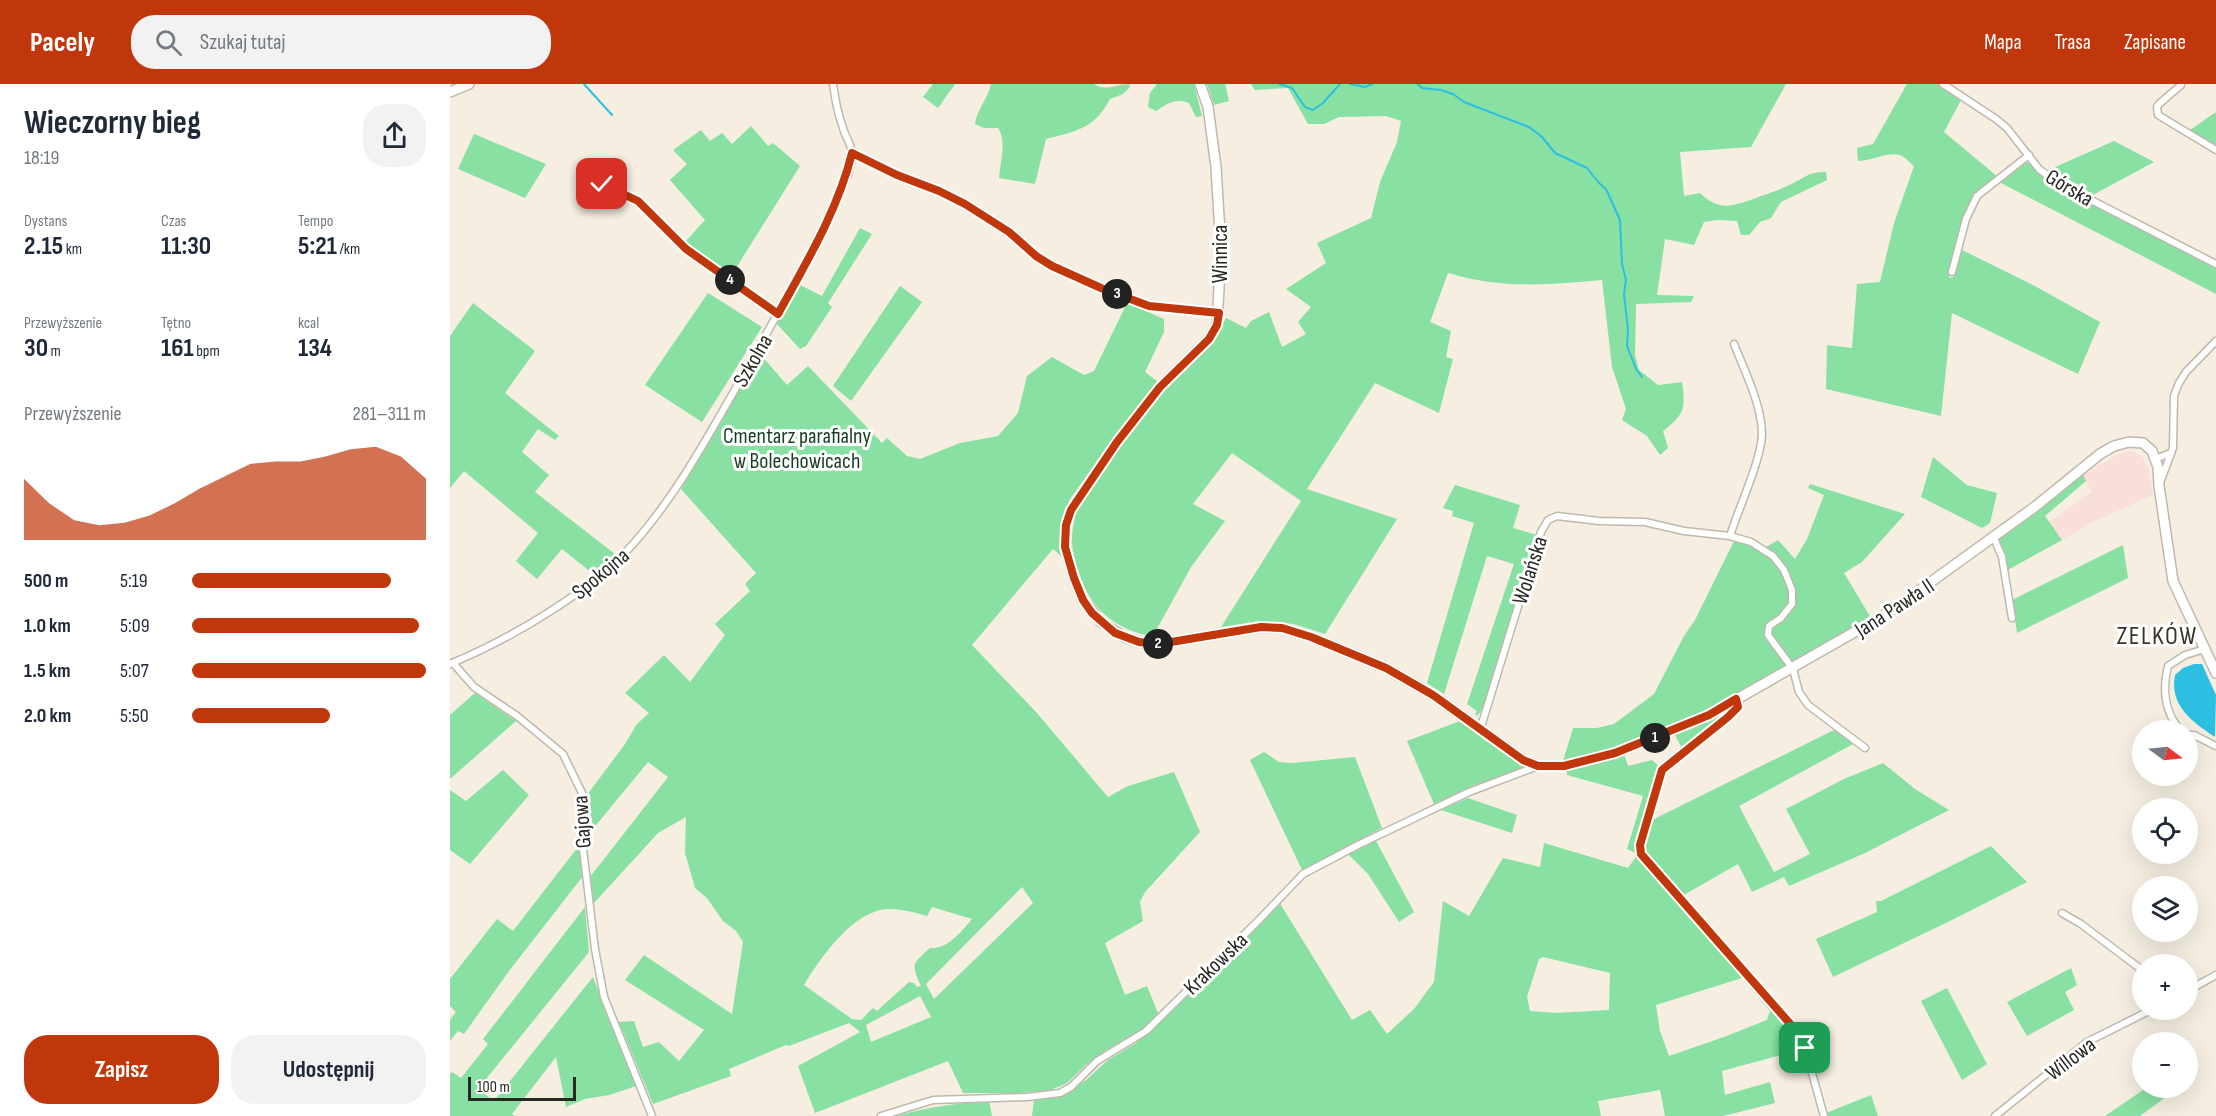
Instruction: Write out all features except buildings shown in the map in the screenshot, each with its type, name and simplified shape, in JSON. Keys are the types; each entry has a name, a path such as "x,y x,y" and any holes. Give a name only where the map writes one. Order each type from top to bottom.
{"street":[{"path":"450,92 469,84"},
{"path":"833,84 841,123 852,153 965,204 1009,232 1036,256 1052,266 1101,288 1149,306 1219,313"},
{"name":"Winnica","path":"1200,84 1208,107 1216,167 1221,250 1217,325 1209,339 1160,387 1117,442 1071,510 1066,525 1065,547 1074,578 1083,600 1092,613 1124,637 1139,642 1159,644 1261,627 1282,628 1311,637 1379,665 1433,695"},
{"name":"Górska","path":"1943,84 2007,128 2039,169 2056,182 2216,264"},
{"path":"2181,85 2159,104 2158,115 2216,150"},
{"name":"Szkolna","path":"708,436 803,269 845,182 852,153"},
{"path":"1953,272 1966,219 1977,196 2029,155"},
{"path":"602,184 638,201 686,249 778,314"},
{"path":"2159,486 2171,453 2174,396 2179,383 2186,372 2216,342"},
{"path":"1730,536 1753,469 1762,433 1758,407 1734,344"},
{"name":"Spokojna","path":"452,664 547,613 603,572 634,544 668,499 708,436"},
{"name":"Jana Pawła II","path":"1433,695 1523,760 1538,766 1564,766 1615,753 1709,715 1887,614 2036,506 2083,467 2114,446 2129,442 2143,443 2152,451 2155,459"},
{"path":"2171,453 2155,459 2158,467 2173,581 2216,673"},
{"name":"Wolańska","path":"1480,730 1541,532 1548,520 1557,516 1599,521 1645,522 1684,531 1730,536 1751,542 1773,556 1784,570 1792,590 1791,604 1782,618 1769,626 1768,635 1793,669"},
{"path":"1993,536 2002,557 2012,618"},
{"path":"2174,720 2166,708 2164,692 2168,666 2185,654 2205,649"},
{"name":"Gajowa","path":"452,664 474,687 517,716 559,750 567,760 582,793 583,849 598,967 605,999 652,1116"},
{"path":"1793,669 1799,692 1808,705 1865,748"},
{"path":"1736,699 1738,707 1728,717 1662,770 1640,845 1641,854 1792,1026 1805,1048 1824,1116"},
{"path":"2198,737 2216,746"},
{"name":"Krakowska","path":"882,1116 933,1100 1027,1097 1060,1093 1071,1087 1097,1061 1146,1031 1303,874 1459,797 1538,766"},
{"path":"2062,913 2081,924 2132,962"},
{"path":"2198,985 2216,975"},
{"name":"Willowa","path":"1995,1116 2087,1042 2132,1020"}],"shaded area":[{"path":"2130,451 2142,456 2148,468 2153,495 2093,522 2062,540 2049,522 2092,492 2083,475 2119,454"}],"green space":[{"path":"933,84 955,84 938,108 923,97"},
{"path":"991,84 1094,84 1107,88 1129,84 1130,87 1123,94 1110,99 1091,123 1067,134 1046,139 1035,184 999,178 1003,145 1001,133 998,128 984,128 975,124"},
{"path":"1157,84 1194,84 1202,116 1196,117 1189,103 1180,101 1172,102 1156,111 1148,107 1150,93"},
{"path":"1207,84 1225,84 1229,101 1214,105"},
{"path":"1251,84 1786,84 1751,147 1680,152 1684,196 1700,193 1714,203 1727,206 1748,201 1814,173 1826,172 1827,180 1781,202 1771,218 1760,222 1749,235 1741,235 1737,221 1717,220 1704,222 1694,245 1665,239 1657,295 1694,296 1691,302 1636,304 1635,355 1639,370 1658,385 1682,382 1684,398 1682,410 1663,431 1668,448 1660,455 1647,436 1622,420 1626,409 1612,367 1602,280 1506,284 1448,273 1430,322 1451,331 1446,357 1453,359 1439,413 1375,383 1307,489 1397,519 1325,634 1294,624 1260,621 1221,627 1301,501 1232,453 1193,504 1225,521 1191,567 1153,636 1122,627 1104,614 1090,598 1077,566 1072,543 1073,527 1081,503 1095,479 1152,401 1211,340 1226,318 1246,328 1251,321 1269,312 1282,347 1306,334 1298,322 1311,307 1286,289 1326,263 1317,243 1371,218 1380,182 1397,142 1401,121 1386,116 1339,117 1324,124 1308,124 1288,88 1255,90"},
{"path":"1907,84 1939,84 1961,100 1944,132 1998,177 1973,198 1958,241 1949,278 1954,277 1962,250 2100,322 2078,374 1952,313 1941,416 1826,389 1827,345 1852,348 1857,284 1880,282 1894,223 1914,166 1897,154 1858,161 1857,148 1873,144"},
{"path":"2216,112 2216,145 2190,130"},
{"path":"751,126 768,146 773,143 800,166 731,276 684,243 705,220 670,180 687,164 673,150 701,130 710,141 722,133 732,144"},
{"path":"474,134 546,164 525,198 458,169"},
{"path":"2114,141 2154,162 2091,196 2046,171"},
{"path":"2024,163 2030,163 2055,185 2216,267 2216,294 1999,182"},
{"path":"860,228 872,234 828,303 832,307 806,346 800,349 777,324 798,284 822,296"},
{"path":"900,286 922,302 851,401 833,386"},
{"path":"708,293 762,327 702,422 645,385"},
{"path":"473,303 535,351 505,393 559,436 555,440 538,429 522,452 549,475 535,492 615,554 592,573 562,549 537,579 516,561 538,533 464,471 450,488 450,336"},
{"name":"Cmentarz parafialny w Bolechowicach","path":"1127,303 1164,319 1164,332 1145,372 1158,382 1070,499 1061,524 1061,556 1053,549 972,645 1036,712 1108,797 1128,786 1174,772 1200,832 1145,892 1140,902 1143,921 1105,943 1125,995 1147,986 1158,1013 1145,1028 1106,1050 1067,1083 1051,1090 1019,1093 963,1093 948,1061 815,1113 798,1066 860,1032 849,1023 789,1046 786,1045 729,1069 731,1076 653,1104 619,1022 634,1021 643,1047 659,1042 679,1061 704,1030 625,980 644,955 732,1014 743,942 736,931 723,921 707,898 695,888 685,853 686,817 658,833 594,903 590,877 668,777 648,762 588,835 587,795 637,724 649,713 625,693 664,655 690,682 725,635 715,624 750,591 745,584 756,573 681,489 760,354 787,385 808,366 882,443 887,438 907,456 920,459 960,443 998,436 1018,413 1027,376 1052,357 1084,375 1094,371","holes":["1022,887 1033,903 934,999 926,984","932,907 972,919 954,939 942,946 930,948 917,961 915,969 921,986 917,987 914,983 909,982 877,1011 873,1008 861,1020 852,1019 804,985 835,942 866,915 889,909 927,916","920,996 931,1017 871,1042 866,1025"]},
{"path":"1933,457 1967,485 1997,493 1990,523 1982,528 1921,497"},
{"path":"2083,475 2086,481 2045,516 2062,540 2006,571 1999,539"},
{"path":"1810,484 1905,514 1862,562 1844,573 1871,618 1700,716 1594,754 1563,761 1573,728 1597,728 1614,724 1654,694 1684,636 1695,620 1736,537 1763,549 1778,540 1795,559 1807,539 1824,495 1808,488"},
{"path":"1455,485 1520,505 1513,528 1537,535 1482,710 1477,716 1475,714 1477,711 1467,704 1514,564 1487,556 1444,694 1427,683 1474,523 1452,516 1453,511 1443,508"},
{"path":"2123,545 2128,578 2017,633 2012,600"},
{"path":"475,693 516,721 450,779 450,715"},
{"path":"1735,704 1736,707 1683,750 1675,735 1696,727"},
{"path":"1463,720 1506,755 1507,753 1527,765 1525,768 1472,786 1434,804 1407,741"},
{"path":"1834,730 1853,744 1739,806 1774,872 1810,854 1786,809 1844,779 1883,763 1915,789 1949,810 1865,853 1789,886 1784,877 1752,892 1738,864 1682,896 1646,858 1641,847 1648,822"},
{"path":"1264,752 1279,762 1292,763 1355,757 1382,828 1302,870 1250,760"},
{"path":"1624,754 1628,766 1652,760 1661,768 1638,847 1795,1035 1803,1049 1722,1071 1725,1095 1770,1082 1775,1103 1723,1116 1665,1116 1660,1090 1598,1101 1601,1116 1032,1116 1034,1100 1059,1097 1086,1080 1108,1060 1136,1043 1279,902 1352,1020 1370,1010 1387,1034 1414,1009 1434,982 1443,901 1469,916 1503,858 1540,867 1544,843 1628,868 1638,854 1627,849 1643,796 1567,775 1567,770","holes":["1543,957 1610,973 1609,1010 1556,1013 1530,1011 1527,997 1539,959","1742,978 1770,1011 1767,1020 1669,1056 1660,1031 1656,1005"]},
{"path":"503,770 529,795 470,864 450,850 450,790 466,801"},
{"path":"1468,798 1517,815 1512,833 1441,810"},
{"path":"1375,839 1414,912 1399,922 1368,874 1347,853"},
{"path":"581,843 583,876 509,971 464,1034 458,1031 450,1041 450,1020 456,1012 450,1006 450,979 497,919 513,931"},
{"path":"1991,846 2027,882 1833,977 1816,939 1877,912 1876,901 1881,901"},
{"path":"585,907 589,952 478,1089 494,1101 593,977 636,1086 609,1095 585,1099 566,1107 556,1057 512,1114 515,1116 450,1116 450,1074 452,1072 461,1078 488,1044 483,1039"},
{"path":"2071,968 2077,985 2065,992 2074,1010 2027,1036 2007,1002"},
{"path":"1947,988 1987,1064 1962,1080 1921,1001"},
{"path":"1871,1095 1878,1116 1827,1116 1826,1113"},
{"path":"2132,1098 2164,1098 2140,1116 2105,1116"},
{"path":"989,1101 992,1116 897,1116 943,1106"}],"water":[{"path":"2202,664 2216,695 2215,737 2198,725 2198,720 2191,719 2179,704 2175,695 2175,675 2183,668"}],"waterway":[{"path":"584,84 612,115"},
{"path":"1279,84 1292,88 1305,107 1313,110 1323,103 1340,84"},
{"path":"1350,84 1365,87 1372,84"},
{"path":"1418,84 1422,88 1453,94 1464,102 1529,127 1542,137 1555,153 1587,168 1606,189 1620,220 1622,264 1626,280 1624,294 1628,330 1627,346 1636,369 1642,377"}],"district":[{"name":"ZELKÓW","path":"2157,635"}],"route":[{"path":"602,184 638,201 686,249 778,314 803,269 845,182 852,153 965,204 1009,232 1036,256 1052,266 1101,288 1149,306 1219,313 1217,325 1209,339 1160,387 1117,442 1071,510 1064,538 1066,556 1083,600 1092,613 1115,633 1139,642 1159,644 1261,627 1282,628 1311,637 1386,668 1433,695 1523,760 1538,766 1564,766 1615,753 1709,715 1736,699 1738,707 1728,717 1662,770 1640,845 1641,854 1792,1026 1805,1048"}]}
